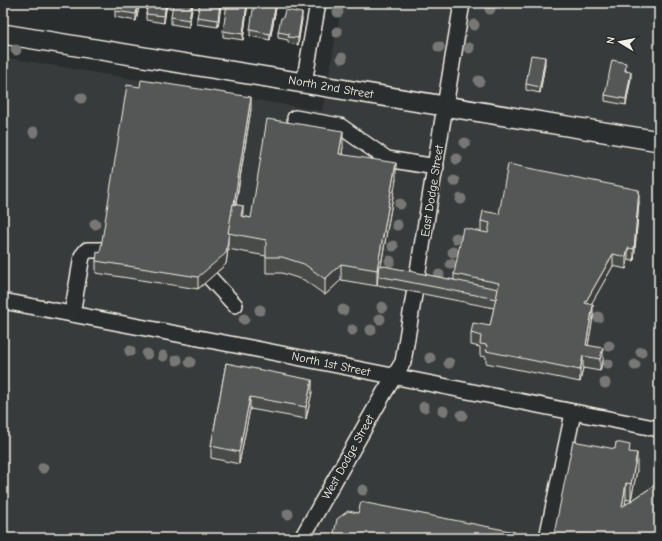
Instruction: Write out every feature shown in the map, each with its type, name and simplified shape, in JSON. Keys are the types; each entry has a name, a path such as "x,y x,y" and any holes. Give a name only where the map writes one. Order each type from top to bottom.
{"main road":[{"name":"North 2nd Street","path":"3,34 659,141"}],"street":[{"path":"304,83 318,3"},
{"name":"East Dodge Street","path":"394,377 403,362 462,3"},
{"path":"295,118 340,126 387,159 436,167"},
{"path":"72,314 82,256 87,250 102,250"},
{"path":"210,278 235,305"},
{"name":"North 1st Street","path":"3,301 659,429"},
{"name":"West Dodge Street","path":"302,538 394,377"},
{"path":"548,538 573,413"}],"shaded area":[{"path":"342,3 659,3 659,538 3,538 3,57 322,111"}],"building":[{"path":"117,3 138,3 136,14 115,11"},
{"path":"148,3 166,3 164,16 146,14"},
{"path":"173,3 192,3 189,20 171,17"},
{"path":"200,3 220,3 218,20 197,17"},
{"path":"227,3 247,3 243,34 223,31"},
{"path":"254,3 260,5 261,3 276,3 270,34 250,30"},
{"path":"285,10 302,13 298,38 288,37 289,34 278,32 281,18 283,18"},
{"path":"531,55 545,57 540,87 526,84"},
{"path":"612,60 626,63 625,71 631,72 626,99 605,95"},
{"path":"141,80 251,97 226,253 198,277 96,261 97,252 100,253 127,85 140,87"},
{"path":"267,119 343,131 339,154 396,163 377,270 341,264 325,279 304,264 282,257 266,257 266,240 228,233 233,204 243,206 241,216 251,218"},
{"path":"508,164 639,190 634,249 628,248 626,257 613,254 585,303 593,305 586,345 603,348 600,359 583,356 580,370 486,351 487,345 480,344 481,336 471,333 473,323 490,326 499,283 454,274 463,228 488,233 490,223 481,221 483,211 499,214"},
{"path":"379,265 498,289 496,299 378,276"},
{"path":"226,363 312,380 306,407 250,397 239,452 211,446"},
{"path":"573,441 615,449 616,442 630,445 629,452 637,453 631,484 626,483 622,507 655,485 656,475 659,469 659,538 558,538 559,535 554,534"},
{"path":"361,502 515,532 514,538 333,538 337,519 348,511 358,513"}]}
